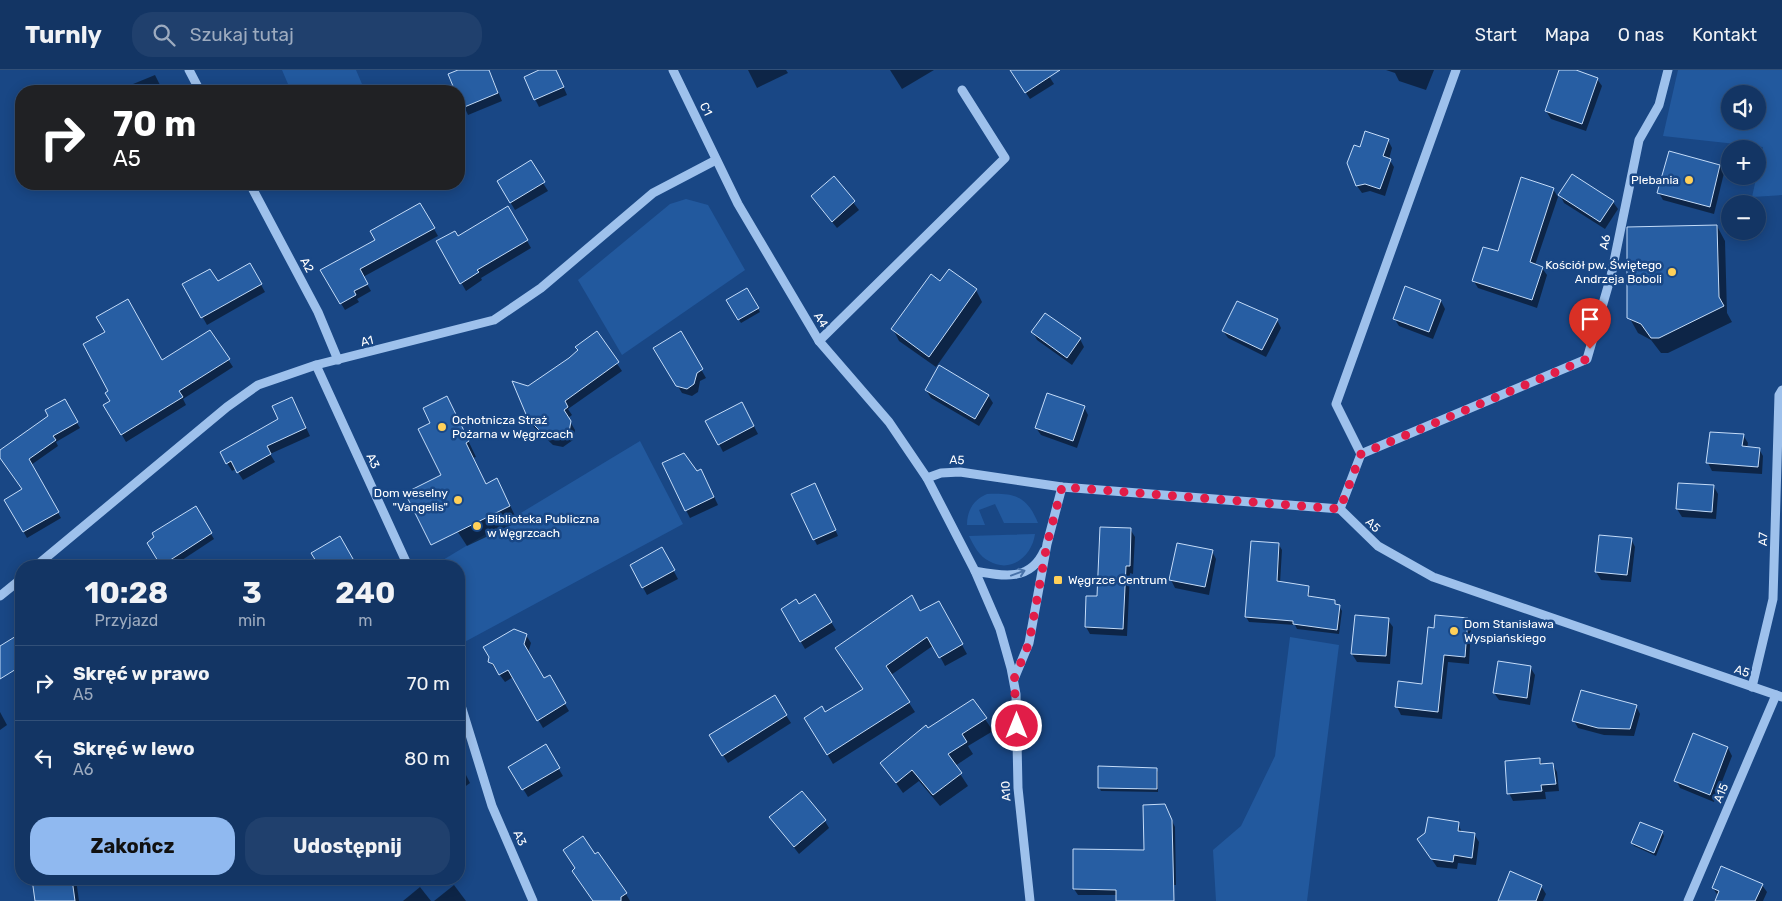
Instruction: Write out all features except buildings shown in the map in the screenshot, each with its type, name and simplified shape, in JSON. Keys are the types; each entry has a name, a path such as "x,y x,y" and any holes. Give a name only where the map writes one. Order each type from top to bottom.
{"street":[{"path":"189,70 197,85"},
{"name":"C1","path":"673,70 716,160"},
{"path":"1340,509 1361,454 1336,404 1456,70"},
{"name":"A6","path":"1361,454 1587,359 1611,276 1639,140 1659,105 1668,70"},
{"path":"819,341 1005,158 962,90"},
{"name":"A4","path":"716,160 747,219 819,341 889,422 927,478"},
{"name":"A1","path":"43,560 227,407 258,385 316,365 494,320 541,288 653,193 716,160"},
{"name":"A2","path":"253,190 318,312 338,360"},
{"name":"A3","path":"316,365 405,560"},
{"name":"A7","path":"1752,688 1773,599 1779,395 1782,390"},
{"name":"A5","path":"927,478 941,473 960,472 1062,487 1340,509 1378,546 1432,577 1779,696"},
{"name":"A10","path":"927,478 975,571 1000,629 1014,679 1017,707 1018,788 1030,901"},
{"name":"A10","path":"1014,679 1029,643 1047,544 1062,487"},
{"name":"A10","path":"975,571 998,576 1015,575 1035,563 1047,544"},
{"path":"0,596 15,584"},
{"name":"A15","path":"1688,901 1779,696"},
{"name":"A3","path":"465,718 492,806 533,901"}],"shaded area":[{"path":"282,70 356,70 362,84 359,85 288,85"},
{"path":"1678,70 1782,70 1782,195 1752,195 1755,185 1766,185 1766,140 1721,140 1721,142 1663,136"},
{"path":"686,199 708,205 745,270 622,355 578,280 670,204"},
{"path":"640,441 683,524 465,642 465,560 443,560"},
{"path":"987,494 1005,494 1019,498 1029,507 1038,523 1004,523 995,504 979,510 985,525 967,525 968,515 972,506 978,499"},
{"path":"1035,534 1030,549 1025,556 1019,561 1005,565 989,561 982,556 969,536"},
{"path":"1290,637 1339,645 1307,901 1216,901 1213,850 1241,826 1275,756"}],"place":[{"name":"Plebania","path":"1689,180"},
{"name":"Kościół pw. Świętego Andrzeja Boboli","path":"1672,272"},
{"name":"Ochotnicza Straż Pożarna w Węgrzcach","path":"442,427"},
{"name":"Dom weselny \"Vangelis\"","path":"458,500"},
{"name":"Biblioteka Publiczna w Węgrzcach","path":"477,526"},
{"name":"Węgrzce Centrum","path":"1058,580"},
{"name":"Dom Stanisława Wyspiańskiego","path":"1454,631"}],"route":[{"path":"1017,726 1014,679 1029,643 1047,544 1062,487 1340,509 1361,454 1587,359 1590,349"}]}
